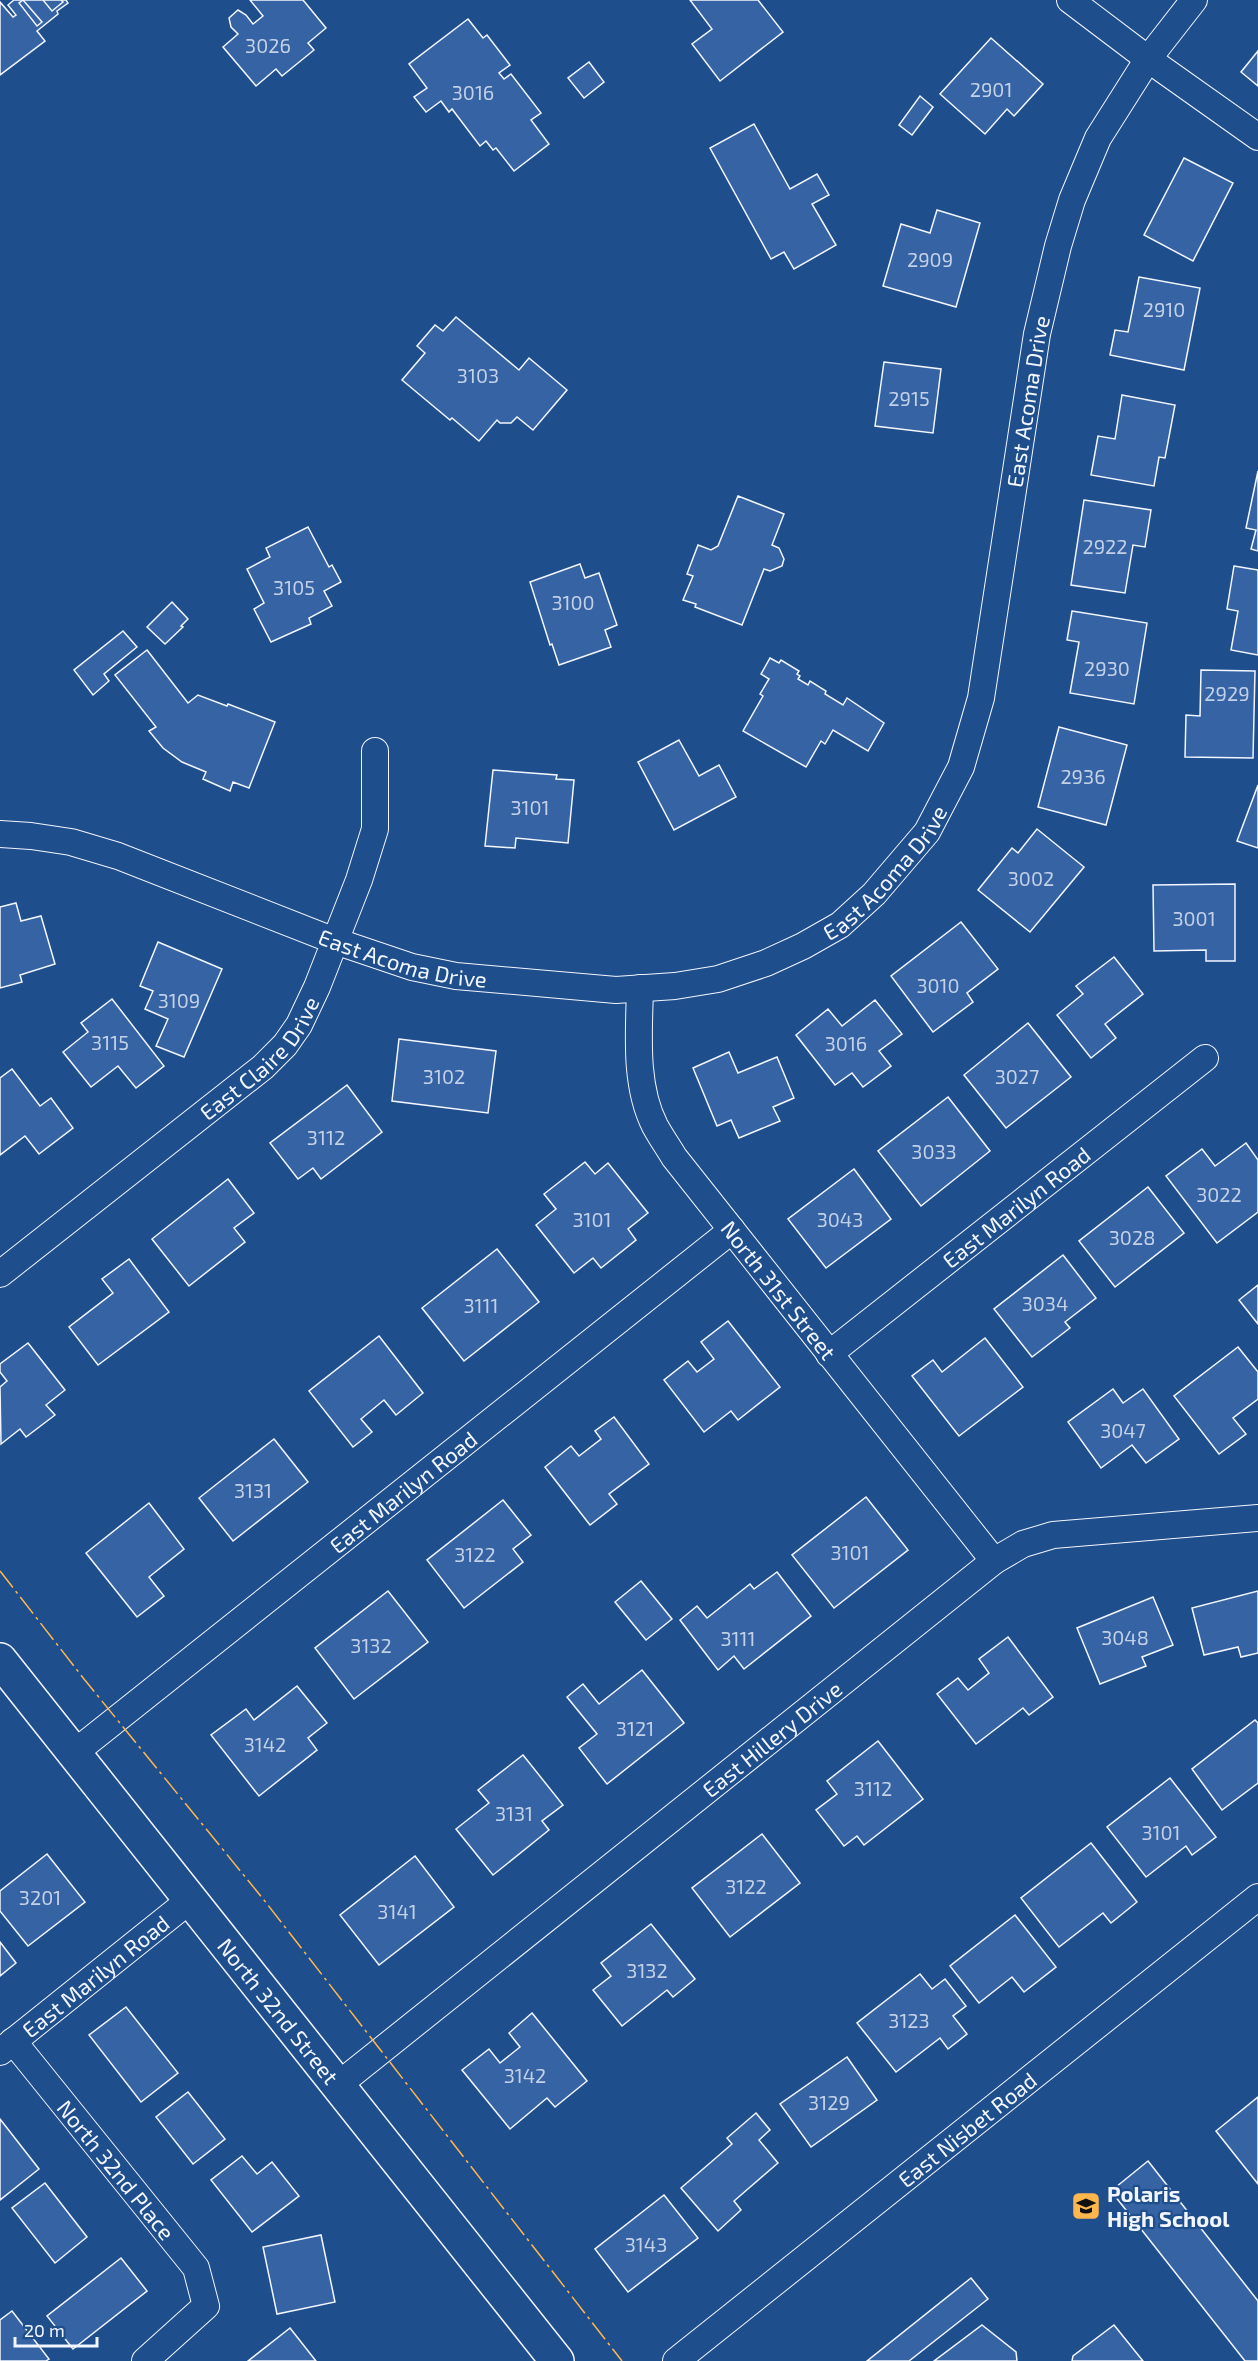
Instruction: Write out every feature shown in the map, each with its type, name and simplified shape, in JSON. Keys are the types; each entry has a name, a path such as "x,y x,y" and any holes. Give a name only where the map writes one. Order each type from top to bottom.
{"main road":[{"name":"North 32nd Street","path":"0,1660 557,2361"}],"street":[{"path":"1070,0 1258,137"},
{"name":"East Acoma Drive","path":"0,834 71,842 118,856 335,941 412,967 456,976 616,990 675,986 718,979 766,963 840,925 874,894 927,832 961,767 981,698 1037,334 1058,246 1072,200 1098,138 1148,59 1194,0"},
{"name":"East Claire Drive","path":"0,1274 263,1067 285,1045 300,1025 359,880 375,829 375,751"},
{"name":"North 31st Street","path":"640,988 639,1026 643,1089 654,1124 674,1158 994,1562"},
{"name":"East Marilyn Road","path":"829,1354 1205,1058"},
{"name":"East Marilyn Road","path":"74,1753 732,1230"},
{"name":"East Hillery Drive","path":"338,2085 994,1562 1023,1544 1053,1535 1258,1518"},
{"name":"East Nisbet Road","path":"676,2361 1258,1897"},
{"name":"East Marilyn Road","path":"7,2047 190,1900"},
{"name":"North 32nd Place","path":"7,2047 196,2268 206,2306 145,2361"}],"building":[{"path":"14,0 66,0 68,3 37,31 45,41 0,75 0,2 13,17 16,15 8,5"},
{"path":"23,0 42,22 37,26 19,3"},
{"path":"43,0 61,0 63,2 52,11"},
{"path":"250,0 303,0 326,28 308,43 314,50 282,76 276,69 256,86 223,47 238,34 231,27 229,18 238,10 246,15 253,24 263,16"},
{"path":"690,0 758,0 783,32 720,81 692,44 712,29"},
{"path":"468,19 483,38 487,35 510,65 499,73 504,79 511,74 541,113 531,120 549,144 514,171 496,148 493,150 486,141 480,146 452,109 449,112 441,101 426,112 414,97 427,88 409,64"},
{"path":"991,38 1043,84 1014,116 1007,109 985,134 940,94"},
{"path":"1258,51 1258,86 1241,72"},
{"path":"589,62 604,82 584,98 568,78"},
{"path":"920,96 933,107 912,135 899,125"},
{"path":"754,124 790,189 817,174 829,195 812,204 836,245 794,269 784,252 771,259 710,148"},
{"path":"1184,158 1233,183 1193,261 1144,235"},
{"path":"937,210 980,223 956,307 883,286 901,224 930,233"},
{"path":"1139,277 1200,288 1184,370 1110,355 1115,330 1128,332"},
{"path":"456,317 519,370 529,358 567,390 533,430 517,417 511,423 500,423 497,420 479,441 402,380 425,353 417,346 435,325 443,331"},
{"path":"884,362 941,369 933,433 875,426"},
{"path":"1122,395 1175,405 1165,458 1159,457 1154,486 1091,475 1098,436 1115,439"},
{"path":"1258,471 1258,551 1251,549 1256,530 1246,528"},
{"path":"738,496 784,514 772,545 779,548 784,559 782,566 770,571 764,569 742,625 683,600 693,576 687,574 698,545 711,550 718,546"},
{"path":"1084,500 1151,510 1145,547 1133,545 1125,593 1071,585"},
{"path":"308,527 329,567 332,565 341,582 324,591 332,606 309,618 311,624 271,642 254,609 264,603 247,569 270,557 266,548"},
{"path":"580,564 585,578 599,573 617,625 605,630 611,647 559,665 552,644 550,645 530,582"},
{"path":"1234,566 1258,570 1258,655 1231,650 1238,611 1227,609"},
{"path":"172,602 188,619 165,644 147,627"},
{"path":"1072,611 1147,623 1134,704 1070,693 1079,642 1067,640"},
{"path":"123,631 137,647 104,674 109,681 93,695 74,670"},
{"path":"147,650 188,703 198,695 275,722 249,788 233,782 230,791 203,779 206,772 182,762 163,748 149,731 156,727 115,675"},
{"path":"770,658 779,663 781,660 799,671 798,679 808,685 810,681 843,705 847,698 884,723 868,751 833,730 825,744 821,741 806,767 743,731 763,696 760,694 769,679 761,674"},
{"path":"1201,670 1255,671 1253,758 1185,757 1186,715 1200,716"},
{"path":"1059,727 1127,745 1106,825 1038,807"},
{"path":"679,740 699,776 719,765 736,797 674,830 638,762"},
{"path":"493,770 557,775 556,779 574,780 568,843 516,838 515,848 485,846"},
{"path":"1258,785 1258,848 1237,841"},
{"path":"1037,829 1084,867 1030,932 978,890 1012,848 1018,853"},
{"path":"1235,884 1235,961 1206,961 1206,950 1154,951 1153,885"},
{"path":"16,903 21,921 41,916 55,964 20,975 22,982 0,988 0,907"},
{"path":"961,922 998,969 967,993 973,1002 933,1032 891,976"},
{"path":"158,942 222,969 184,1057 156,1046 168,1019 145,1009 153,991 140,986"},
{"path":"1114,957 1143,994 1105,1024 1116,1038 1091,1058 1057,1015 1083,994 1076,986"},
{"path":"112,999 164,1066 136,1088 118,1066 91,1087 63,1052 88,1032 81,1023"},
{"path":"875,1000 902,1034 879,1051 891,1066 863,1087 852,1073 835,1085 796,1035 828,1009 842,1026"},
{"path":"1028,1023 1071,1077 1006,1128 964,1075"},
{"path":"399,1039 496,1051 488,1113 392,1101"},
{"path":"729,1052 738,1073 777,1057 794,1098 773,1107 780,1121 739,1138 731,1120 717,1126 693,1068"},
{"path":"12,1069 40,1106 51,1098 73,1128 39,1154 25,1136 0,1155 0,1078"},
{"path":"347,1085 382,1132 321,1179 313,1168 298,1179 270,1143"},
{"path":"948,1097 990,1151 921,1206 878,1151"},
{"path":"1246,1143 1258,1160 1258,1212 1217,1243 1166,1176 1202,1149 1215,1166"},
{"path":"585,1162 595,1174 608,1163 648,1213 628,1229 636,1240 601,1268 593,1258 574,1273 536,1225 556,1209 544,1194"},
{"path":"854,1169 891,1219 826,1268 788,1219"},
{"path":"228,1179 254,1213 234,1228 245,1242 189,1286 152,1239"},
{"path":"1148,1187 1184,1233 1115,1287 1079,1241"},
{"path":"497,1249 539,1302 464,1361 422,1308"},
{"path":"1063,1255 1096,1298 1065,1322 1070,1328 1032,1357 994,1309"},
{"path":"129,1259 169,1312 98,1365 69,1327 113,1293 102,1279"},
{"path":"1258,1285 1258,1324 1239,1300"},
{"path":"728,1321 780,1387 738,1420 731,1411 704,1432 664,1380 688,1361 697,1372 714,1359 701,1342"},
{"path":"379,1336 423,1393 396,1415 384,1400 361,1419 372,1432 353,1447 309,1391"},
{"path":"985,1338 1023,1387 959,1436 912,1376 933,1360 942,1372"},
{"path":"28,1343 65,1390 46,1405 55,1415 26,1437 20,1429 1,1444 0,1387 7,1381 0,1372 0,1364"},
{"path":"1238,1347 1258,1372 1258,1399 1233,1418 1246,1434 1219,1454 1174,1396"},
{"path":"1113,1389 1123,1403 1143,1389 1179,1439 1146,1463 1132,1445 1101,1468 1068,1422"},
{"path":"614,1417 649,1464 609,1494 617,1504 590,1525 545,1467 571,1446 579,1456 601,1439 595,1431"},
{"path":"274,1439 308,1482 233,1541 199,1498"},
{"path":"866,1497 908,1550 834,1608 792,1555"},
{"path":"503,1500 531,1535 513,1549 523,1562 464,1608 427,1560"},
{"path":"149,1503 184,1549 149,1577 164,1596 137,1617 86,1553"},
{"path":"777,1572 811,1616 744,1669 734,1656 718,1670 680,1620 697,1606 707,1618 750,1584 754,1589"},
{"path":"641,1581 672,1619 646,1640 615,1602"},
{"path":"388,1591 428,1642 354,1699 315,1648"},
{"path":"1258,1591 1258,1653 1241,1657 1238,1647 1204,1655 1192,1608"},
{"path":"1153,1597 1173,1645 1142,1657 1146,1666 1100,1684 1077,1628"},
{"path":"1008,1637 1053,1697 1029,1715 1023,1708 976,1744 937,1694 958,1678 968,1690 989,1673 979,1659"},
{"path":"642,1670 684,1723 607,1784 579,1748 597,1734 567,1697 583,1684 599,1704"},
{"path":"297,1686 327,1723 308,1738 317,1750 259,1796 211,1735 246,1709 254,1720"},
{"path":"1255,1720 1258,1723 1258,1783 1222,1810 1192,1769"},
{"path":"878,1741 923,1799 864,1845 857,1836 844,1846 816,1810 837,1794 827,1781"},
{"path":"523,1755 563,1805 542,1821 549,1830 493,1875 456,1829 489,1803 478,1790"},
{"path":"1170,1778 1216,1837 1192,1855 1186,1846 1146,1877 1107,1827"},
{"path":"762,1834 800,1883 730,1937 692,1888"},
{"path":"1091,1843 1137,1902 1111,1923 1103,1913 1059,1947 1021,1898"},
{"path":"47,1854 85,1902 28,1946 0,1911 0,1891"},
{"path":"415,1856 454,1907 379,1965 340,1915"},
{"path":"1015,1915 1056,1967 1024,1992 1012,1977 979,2003 950,1966"},
{"path":"651,1924 695,1979 673,1997 667,1990 622,2026 593,1990 611,1976 601,1963"},
{"path":"0,1942 16,1963 0,1976"},
{"path":"920,1974 932,1989 945,1979 966,2006 953,2016 967,2034 948,2049 940,2038 896,2072 857,2023"},
{"path":"126,2007 178,2073 141,2102 89,2035"},
{"path":"532,2013 587,2081 555,2107 547,2098 510,2129 462,2070 489,2049 500,2063 520,2047 509,2033"},
{"path":"847,2057 877,2100 811,2147 780,2104"},
{"path":"188,2092 225,2139 193,2164 156,2117"},
{"path":"1258,2097 1258,2184 1216,2131"},
{"path":"756,2113 770,2130 759,2140 778,2163 734,2201 741,2210 718,2231 681,2188 732,2144 727,2138"},
{"path":"0,2119 39,2169 0,2200"},
{"path":"242,2156 257,2174 272,2162 299,2196 252,2232 211,2180"},
{"path":"1148,2161 1258,2301 1258,2361 1245,2361 1111,2191"},
{"path":"45,2183 87,2237 55,2263 12,2208"},
{"path":"664,2195 698,2238 628,2292 595,2249"},
{"path":"321,2235 335,2302 277,2314 263,2247"},
{"path":"121,2258 147,2291 73,2349 47,2316"},
{"path":"971,2278 988,2299 909,2361 867,2361"},
{"path":"12,2311 49,2359 46,2361 0,2361 0,2320"},
{"path":"982,2325 1016,2352 1017,2361 934,2361"},
{"path":"1114,2325 1143,2361 1072,2361 1073,2356"},
{"path":"290,2328 316,2361 248,2361"}],"power":[{"path":"0,1571 84,1679 264,1900 622,2361"}],"place":[{"name":"Polaris High School","path":"1086,2206"}]}
